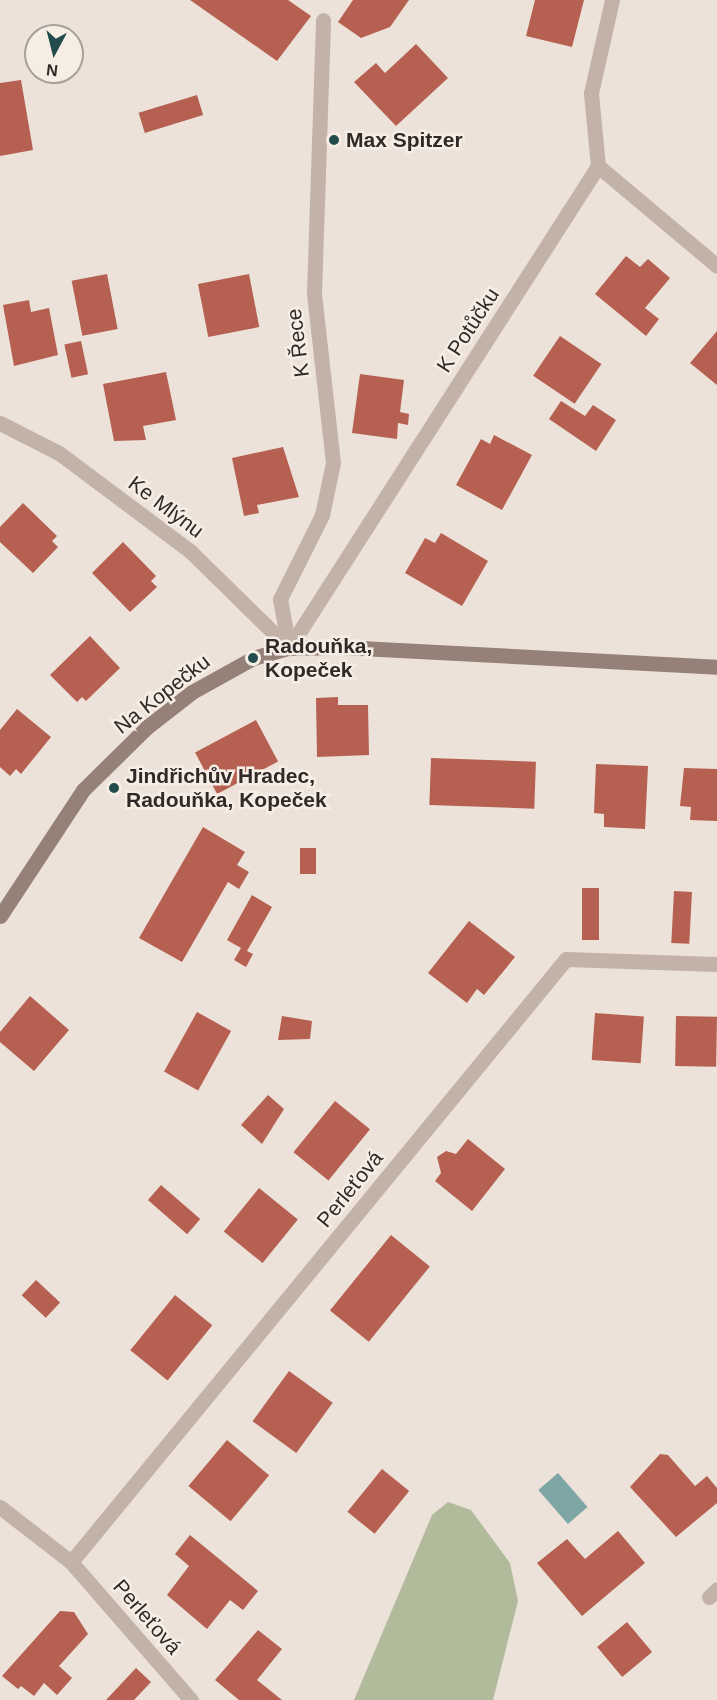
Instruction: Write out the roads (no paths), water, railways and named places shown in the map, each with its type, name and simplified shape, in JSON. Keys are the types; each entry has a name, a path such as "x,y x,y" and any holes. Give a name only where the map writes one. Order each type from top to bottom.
{"street":[{"path":"612,0 591,93 598,166 717,266"},
{"name":"K Řece","path":"289,648 279,600 322,515 333,463 314,293 323,20"},
{"name":"K Potůčku","path":"289,648 598,166"},
{"name":"Ke Mlýnu","path":"0,423 59,453 190,551 289,648"},
{"name":"Na Kopečku","path":"0,916 83,790 147,727 233,666 289,648 717,668"},
{"name":"Perleťová","path":"71,1562 566,959 717,963"},
{"name":"Perleťová","path":"0,1507 71,1562 191,1700"}],"water":[{"path":"558,1473 588,1507 568,1524 538,1490"}],"place":[{"name":"Max Spitzer","path":"334,140"},
{"name":"Radouňka, Kopeček","path":"253,658"},
{"name":"Jindřichův Hradec, Radouňka, Kopeček","path":"114,788"}]}
